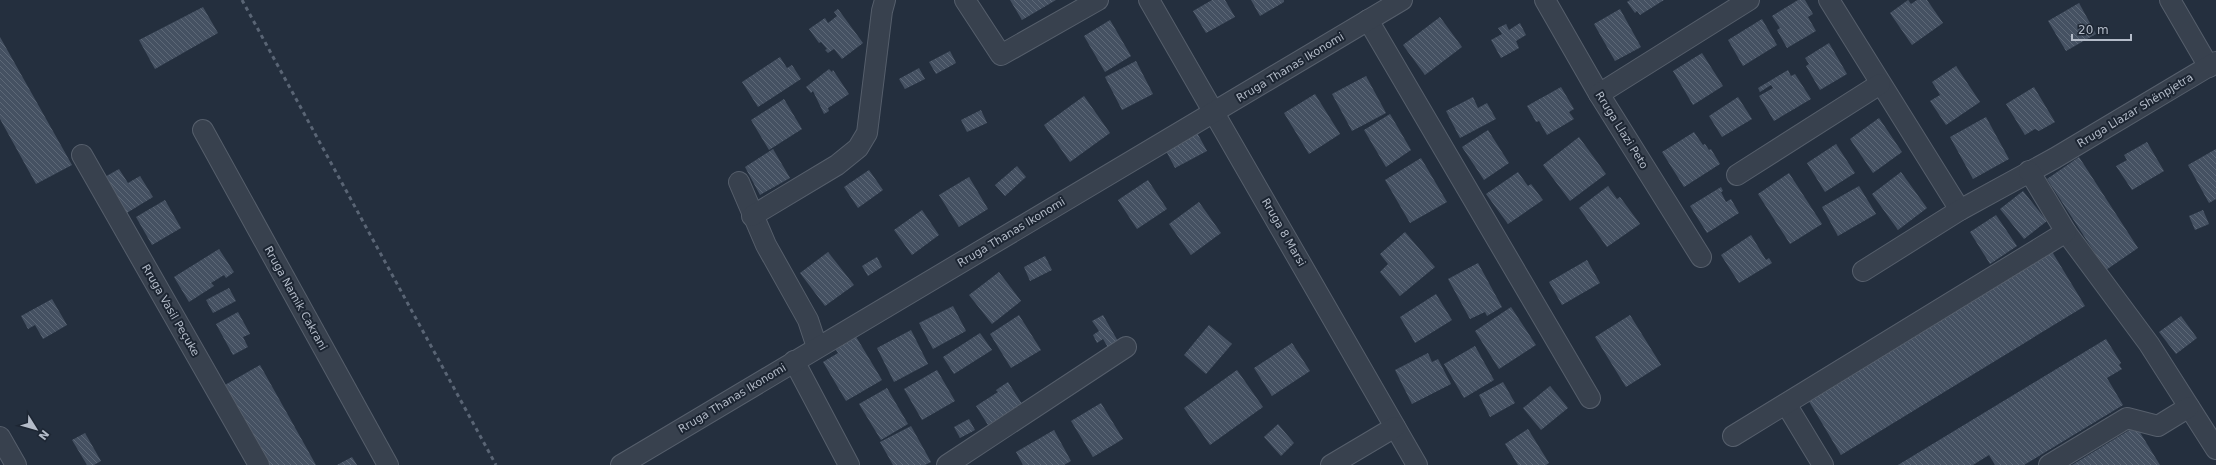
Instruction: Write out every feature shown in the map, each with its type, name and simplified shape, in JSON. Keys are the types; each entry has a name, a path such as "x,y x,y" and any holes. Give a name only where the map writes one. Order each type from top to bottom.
{"street":[{"path":"752,216 837,165 858,148 867,133 882,11 885,0"},
{"path":"965,0 1001,55 1098,0"},
{"name":"Rruga 8 Marsi","path":"1149,0 1215,112 1417,465"},
{"name":"Rruga Thanas Ikonomi","path":"620,465 650,457 817,347 1402,0"},
{"name":"Rruga Llazi Peto","path":"1545,0 1599,94 1701,257"},
{"path":"1599,94 1749,0"},
{"path":"1829,0 1960,210"},
{"path":"2170,0 2212,64"},
{"path":"1368,20 1590,398"},
{"name":"Rruga Llazar Shënpjetra","path":"1863,271 1960,210 2055,158 2212,64"},
{"path":"1737,175 1880,84"},
{"name":"Rruga Namik Cakrani","path":"203,130 388,465"},
{"name":"Rruga Vasil Peçuke","path":"82,155 259,465"},
{"path":"2029,171 2066,232 2149,344 2216,449"},
{"path":"739,182 752,216 766,246 808,320 817,347"},
{"path":"1733,436 2066,232"},
{"path":"947,465 1126,347"},
{"path":"794,361 849,465"},
{"path":"1786,404 1823,465"},
{"path":"2048,465 2127,418 2158,426 2190,407"},
{"path":"1331,465 1395,427"},
{"path":"0,437 16,465"}],"building":[{"path":"1010,0 1056,0 1022,20"},
{"path":"1212,0 1225,0 1235,17 1206,33 1193,11"},
{"path":"1251,0 1284,0 1284,2 1260,16"},
{"path":"1630,0 1664,0 1640,15 1637,11 1635,13 1627,2"},
{"path":"1798,0 1805,0 1813,14 1808,17 1816,31 1787,48 1777,30 1780,28 1772,16"},
{"path":"1908,0 1911,4 1917,0 1927,0 1943,23 1912,45 1890,13"},
{"path":"2079,3 2096,34 2066,51 2048,21"},
{"path":"203,7 218,33 155,69 139,40"},
{"path":"838,9 863,43 842,59 834,49 828,53 825,50 827,49 821,42 819,43 809,29 825,18 828,23 837,16 834,12"},
{"path":"1620,9 1641,47 1615,61 1594,24"},
{"path":"1440,17 1462,47 1425,75 1403,45"},
{"path":"1762,19 1777,45 1743,66 1728,40"},
{"path":"1110,20 1131,56 1105,72 1084,36"},
{"path":"1520,23 1526,35 1516,41 1519,48 1501,58 1491,40 1502,34 1498,28 1506,24 1509,30"},
{"path":"0,37 72,165 36,184 0,119"},
{"path":"1829,43 1847,74 1820,90 1806,66 1809,64 1805,58"},
{"path":"950,51 956,63 936,74 929,62"},
{"path":"1702,53 1723,86 1693,105 1673,71"},
{"path":"780,57 787,68 792,65 801,79 758,107 742,82"},
{"path":"1136,61 1153,94 1122,110 1105,77"},
{"path":"1956,66 1980,102 1946,125 1930,101 1940,95 1932,82"},
{"path":"919,68 925,79 905,89 899,79"},
{"path":"829,69 832,72 833,70 849,94 828,108 829,111 824,114 813,91 811,93 806,87"},
{"path":"1788,70 1791,76 1795,74 1811,99 1774,121 1759,96 1773,88 1771,85 1760,92 1758,88"},
{"path":"1366,76 1386,113 1352,131 1332,94"},
{"path":"1561,87 1574,109 1569,112 1574,119 1547,135 1539,121 1536,122 1527,106"},
{"path":"2034,87 2055,122 2039,131 2035,129 2025,135 2006,104"},
{"path":"1315,94 1340,134 1309,154 1284,113"},
{"path":"1084,96 1110,133 1070,162 1044,125"},
{"path":"1473,97 1478,108 1487,103 1496,119 1460,138 1446,111"},
{"path":"1738,97 1752,119 1722,137 1709,116"},
{"path":"784,99 802,129 769,150 751,120"},
{"path":"981,110 987,123 967,132 961,120"},
{"path":"1390,114 1411,150 1386,167 1364,130"},
{"path":"1986,117 2009,159 1973,179 1950,137"},
{"path":"1879,118 1902,152 1873,173 1850,139"},
{"path":"1195,129 1207,151 1175,168 1164,147"},
{"path":"1488,130 1509,163 1484,180 1462,147"},
{"path":"1694,132 1703,145 1705,144 1709,150 1711,149 1720,164 1684,187 1662,152"},
{"path":"1579,137 1606,174 1570,201 1543,165"},
{"path":"2147,142 2164,171 2132,190 2116,166 2127,160 2124,155"},
{"path":"1836,144 1855,173 1825,192 1807,163"},
{"path":"773,149 790,178 760,195 745,167"},
{"path":"2216,149 2216,199 2209,203 2188,165"},
{"path":"2079,157 2138,248 2106,270 2047,179"},
{"path":"1421,158 1447,202 1410,223 1385,180"},
{"path":"1017,166 1026,177 1005,196 995,185"},
{"path":"119,169 128,183 140,176 153,197 125,214 103,178"},
{"path":"869,170 883,190 858,208 844,187"},
{"path":"1518,172 1528,186 1531,184 1543,200 1508,224 1486,194"},
{"path":"1901,172 1927,208 1898,230 1872,194"},
{"path":"1789,173 1822,224 1790,244 1758,194"},
{"path":"969,177 988,209 959,227 939,195"},
{"path":"1148,180 1167,209 1137,229 1118,200"},
{"path":"1608,186 1617,199 1620,197 1640,224 1607,247 1579,208"},
{"path":"1859,186 1876,214 1838,236 1822,207"},
{"path":"1721,187 1723,191 1721,192 1726,202 1731,199 1739,213 1707,233 1690,206"},
{"path":"2023,191 2047,221 2024,239 2000,209"},
{"path":"165,200 181,228 152,245 136,217"},
{"path":"1199,202 1221,233 1191,255 1169,224"},
{"path":"922,210 939,235 912,255 894,230"},
{"path":"2203,210 2209,224 2195,230 2189,216"},
{"path":"1996,215 2017,246 1990,264 1970,232"},
{"path":"1405,232 1435,267 1400,296 1380,272 1388,264 1380,254"},
{"path":"1751,235 1766,260 1769,258 1772,263 1739,283 1721,255"},
{"path":"219,249 234,272 226,278 224,275 211,283 214,286 189,302 174,277"},
{"path":"2051,250 2085,306 1841,455 1807,398"},
{"path":"828,252 854,285 825,306 800,273"},
{"path":"1045,256 1052,270 1030,281 1024,267"},
{"path":"877,257 882,267 868,276 862,266"},
{"path":"1587,260 1600,283 1562,305 1549,282"},
{"path":"1478,263 1502,307 1487,316 1485,312 1470,319 1448,279"},
{"path":"999,272 1021,301 992,324 969,295"},
{"path":"229,288 236,301 213,313 206,300"},
{"path":"1436,294 1452,320 1415,343 1400,317"},
{"path":"52,299 67,325 43,339 35,325 28,329 21,316"},
{"path":"953,306 966,331 933,349 919,323"},
{"path":"1511,307 1536,345 1499,369 1475,331"},
{"path":"238,312 250,334 243,337 248,347 233,355 216,324"},
{"path":"1019,315 1041,350 1011,368 990,334"},
{"path":"1103,315 1119,343 1109,349 1103,339 1097,343 1093,335 1099,331 1092,321"},
{"path":"1630,315 1661,365 1626,387 1595,337"},
{"path":"2181,316 2197,338 2176,354 2159,332"},
{"path":"1209,325 1232,344 1206,374 1184,355"},
{"path":"911,330 928,364 894,382 877,348"},
{"path":"980,333 992,350 954,374 943,357"},
{"path":"855,335 882,380 846,401 823,362 838,353 834,347"},
{"path":"2106,339 2121,363 2119,365 2122,369 2107,378 2123,405 2024,465 1995,465 1989,455 1973,465 1898,465"},
{"path":"1292,343 1310,371 1272,396 1254,368"},
{"path":"1475,346 1494,380 1464,398 1444,364"},
{"path":"1428,353 1432,362 1438,359 1451,384 1412,404 1395,370"},
{"path":"260,365 316,465 270,465 225,385"},
{"path":"937,370 955,401 922,420 904,389"},
{"path":"1237,370 1263,407 1210,445 1184,408"},
{"path":"1008,382 1022,404 988,425 976,406 998,392 996,390"},
{"path":"1503,382 1515,403 1490,417 1479,395"},
{"path":"1550,386 1568,408 1541,430 1523,408"},
{"path":"887,388 908,424 881,440 859,404"},
{"path":"1101,403 1123,439 1093,457 1071,421"},
{"path":"969,419 975,430 960,438 954,427"},
{"path":"1278,424 1294,443 1281,456 1264,437"},
{"path":"911,426 931,462 925,465 893,465 880,442"},
{"path":"2136,426 2160,465 2072,465"},
{"path":"1528,429 1549,463 1546,465 1518,465 1505,444"},
{"path":"1054,430 1071,461 1064,465 1023,465 1016,452"},
{"path":"85,433 101,461 94,465 87,465 72,440"},
{"path":"352,457 357,465 337,465"}],"railway":[{"path":"242,0 496,465"}]}
